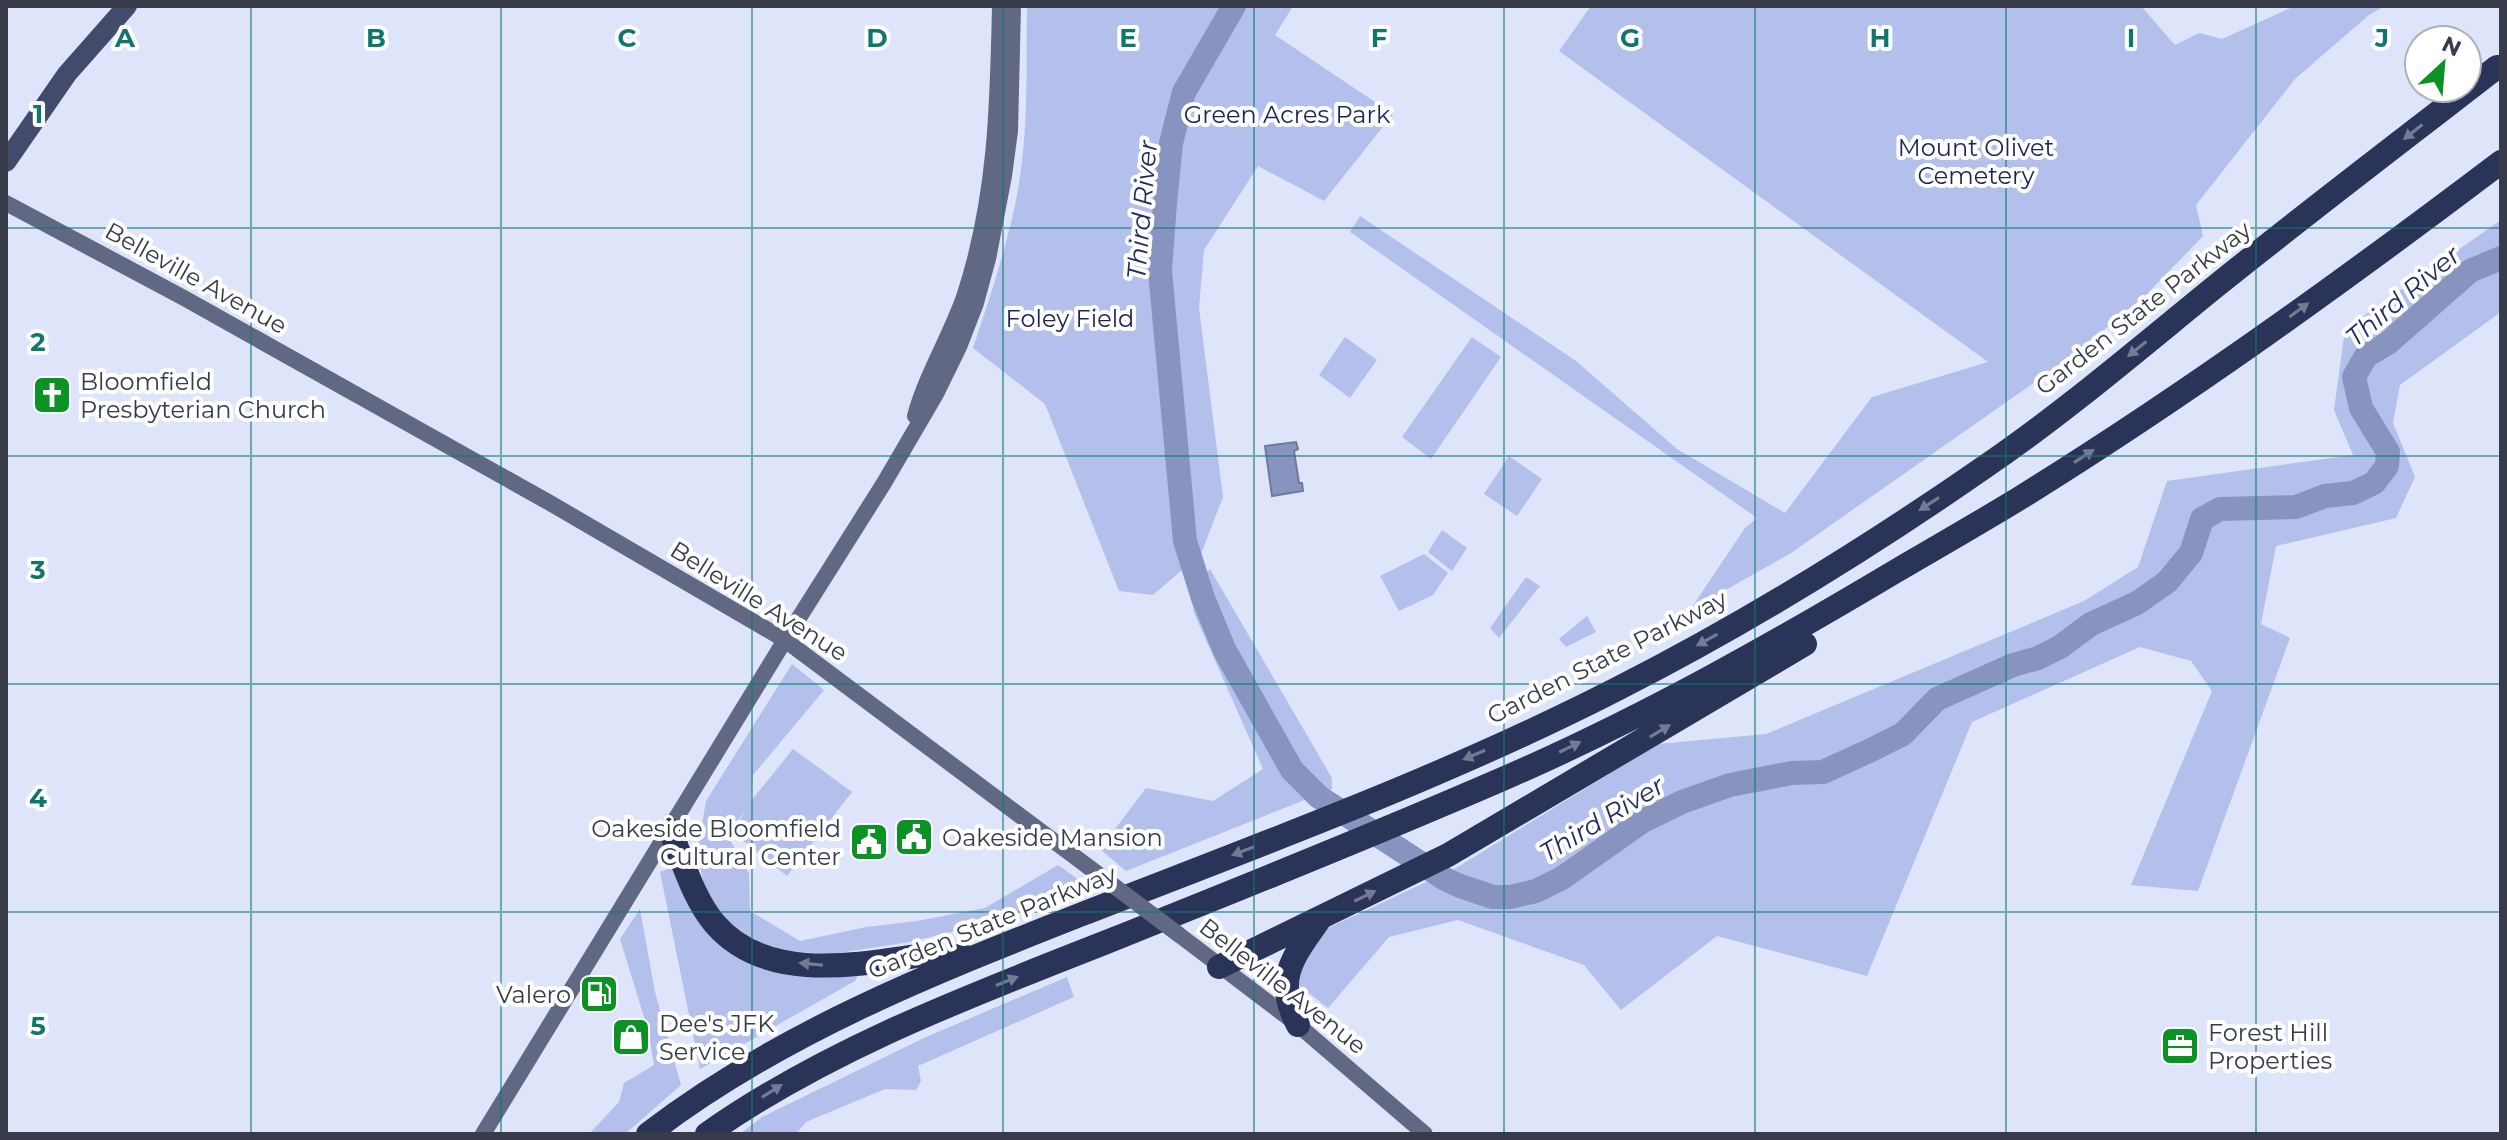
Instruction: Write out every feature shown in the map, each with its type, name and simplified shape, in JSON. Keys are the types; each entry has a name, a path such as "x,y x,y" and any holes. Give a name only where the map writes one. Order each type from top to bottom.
{"highway":[{"name":"Garden State Parkway","path":"648,1134 714,1085 850,1011 972,957 1315,822 1529,732 1617,689 1793,591 1991,463 2497,67"},
{"path":"1219,967 1448,855 1850,617 2019,499 2288,319 2501,162"},
{"path":"707,1134 795,1077 862,1043 1002,983 1264,880 1517,773 1715,676 2019,499"},
{"path":"670,830 698,898 714,923 732,941 756,954 782,962 821,966 876,963 926,955 972,957"},
{"path":"1298,1025 1285,992 1288,973 1294,955 1320,918"}],"main road":[{"path":"6,162 67,74 127,6"},
{"path":"910,437 917,407 963,299 985,216 997,130 1000,6"},
{"path":"483,1134 785,640 857,528 936,394 959,347 976,303 998,218 1010,131 1013,6"},
{"name":"Belleville Avenue","path":"6,203 184,298 550,503 785,640 1298,1025 1425,1134"}],"green space":[{"name":"Foley Field","path":"1027,6 1293,6 1275,35 1393,114 1324,201 1258,166 1204,250 1199,308 1223,497 1201,554 1153,595 1119,591 1045,404 973,348 1003,253 1021,172 1026,101"},
{"name":"Mount Olivet Cemetery","path":"1591,6 2141,6 2175,45 2199,33 2222,39 2295,6 2385,6 2369,15 2295,79 2196,205 2203,236 2147,294 2075,354 1791,553 1690,610 1745,528 1757,518 1350,232 1360,216 1576,361 1677,449 1785,513 1872,397 1988,362 1559,51"},
{"path":"2501,220 2501,312 2400,385 2393,423 2415,477 2396,518 2276,546 2261,624 2290,638 2198,891 2131,885 2212,691 2191,661 2140,647 1972,722 1867,976 1717,936 1621,1010 1584,965 1458,920 1389,937 1328,1008 1298,985 1304,952 1326,929 1456,868 1658,744 1766,734 2084,601 2138,567 2167,481 2353,455 2334,410 2345,329"},
{"path":"1345,337 1377,360 1350,398 1319,375"},
{"path":"1472,337 1501,357 1431,459 1402,437"},
{"path":"1509,456 1542,479 1517,516 1484,494"},
{"path":"1442,530 1467,548 1452,571 1428,552"},
{"path":"1424,554 1448,573 1433,595 1399,611 1380,576"},
{"path":"1210,569 1332,778 1332,789 1126,871 1100,849 1146,788 1213,801 1263,769 1194,613 1190,590"},
{"path":"1526,577 1540,586 1499,638 1490,628"},
{"path":"1587,616 1596,632 1566,647 1559,639"},
{"path":"792,664 824,690 753,775 751,801 793,749 852,792 787,876 733,833 746,809 728,836 749,873 750,911 800,941 985,908 1058,865 1089,887 968,928 910,942 832,954 771,950 734,929 707,898 697,853 706,801"},
{"path":"675,866 728,947 860,971 855,981 700,1069 660,872"},
{"path":"640,909 655,992 681,1085 625,1134 589,1134 619,1102 624,1083 654,1065 648,1030 620,939"},
{"path":"1067,977 1074,997 918,1066 921,1081 916,1090 885,1089 806,1122 796,1134 740,1134 762,1117 926,1037"}],"shaded area":[{"path":"1296,442 1298,449 1294,451 1303,491 1272,496 1265,446"}],"waterway":[{"name":"Third River","path":"1234,6 1184,92 1171,143 1165,203 1160,271 1185,541 1203,598 1225,651 1292,770 1319,797 1445,879 1493,897 1536,891 1562,878 1643,821 1682,802 1730,785 1792,773 1823,772 1903,734 1937,699 2060,647 2091,624 2137,603 2167,582 2191,553 2202,519 2220,509 2296,507 2325,496 2353,493 2374,483 2387,466 2388,452 2361,408 2354,377 2366,356 2388,343 2470,271 2501,258"}],"place":[{"name":"Bloomfield Presbyterian Church","path":"52,395"},
{"name":"Oakeside Mansion","path":"914,837"},
{"name":"Oakeside Bloomfield Cultural Center","path":"869,842"},
{"name":"Valero","path":"599,994"},
{"name":"Dee's JFK Service","path":"631,1037"},
{"name":"Forest Hill Properties","path":"2180,1046"}],"park label":[{"name":"Green Acres Park","path":"1287,114"}]}
